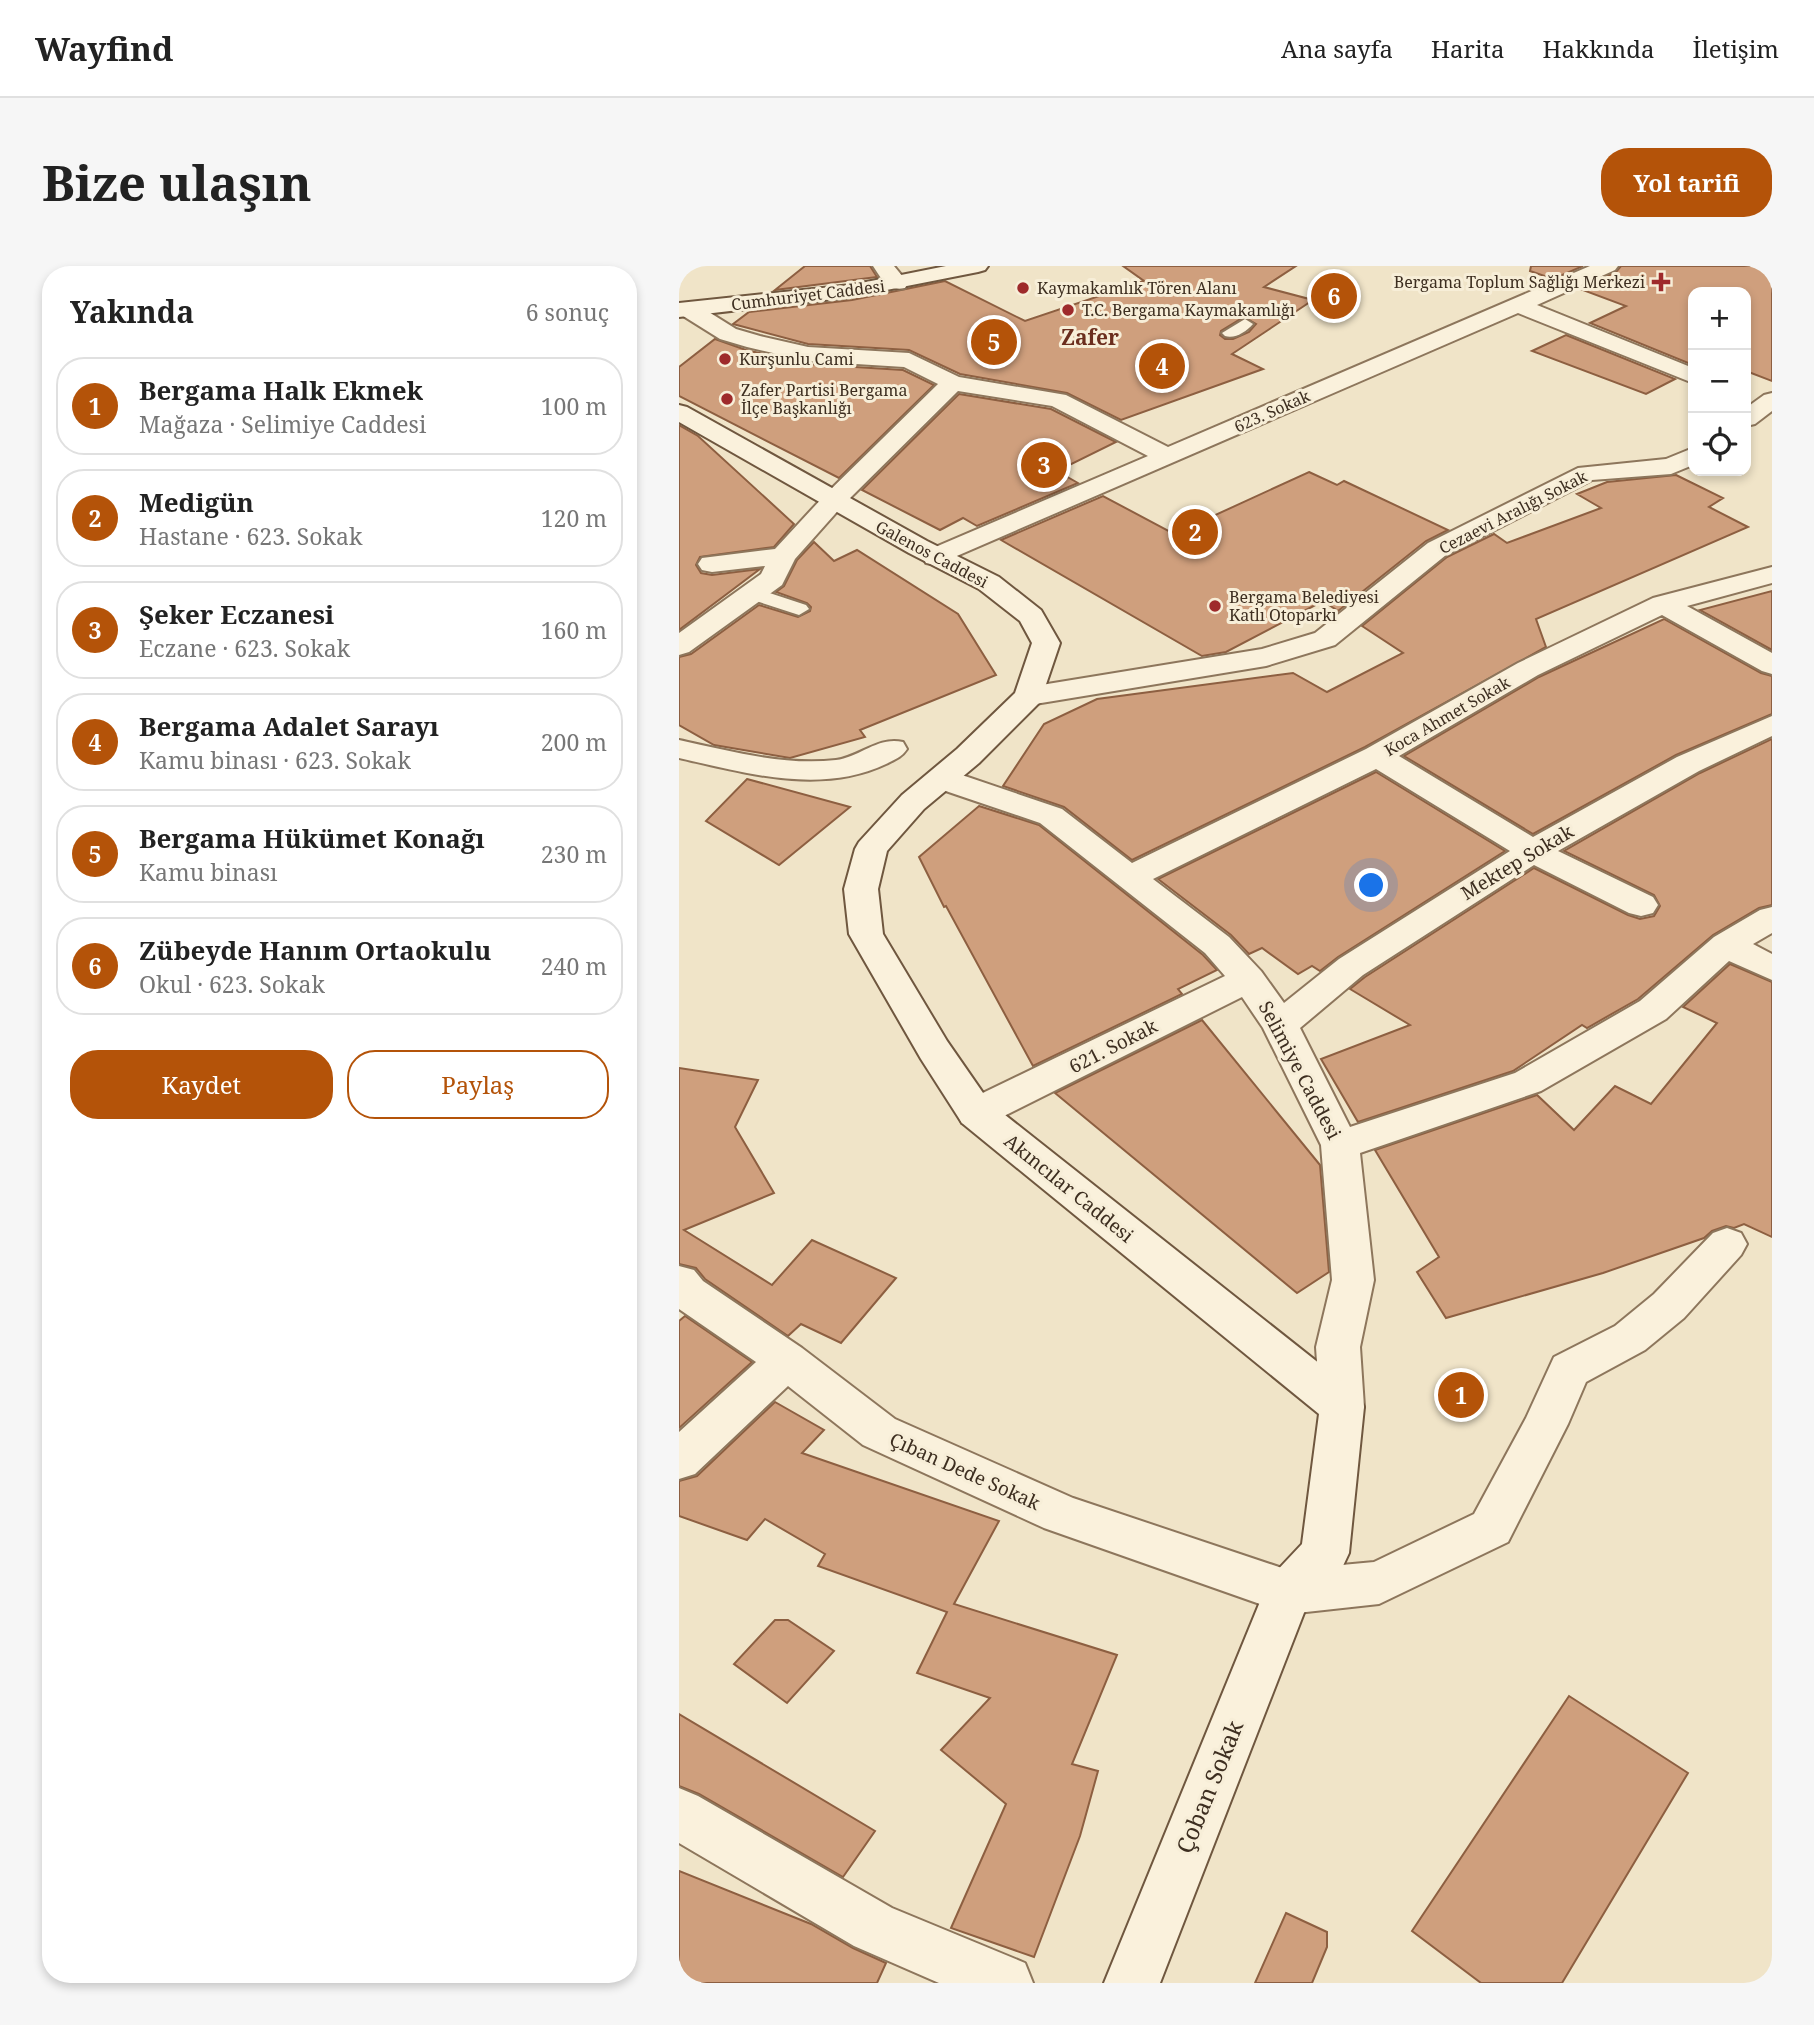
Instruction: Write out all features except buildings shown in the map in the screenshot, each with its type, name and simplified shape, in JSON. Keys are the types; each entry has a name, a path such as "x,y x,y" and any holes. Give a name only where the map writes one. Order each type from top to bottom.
{"street":[{"path":"883,266 898,283"},
{"name":"Cumhuriyet Caddesi","path":"684,310 851,292 978,266"},
{"name":"623. Sokak","path":"936,558 1608,266"},
{"path":"1516,304 1688,374"},
{"path":"684,310 728,334 755,342 808,354 909,360 953,383 1058,400 1168,457"},
{"path":"679,646 772,579 783,556 834,500 953,383"},
{"name":"Galenos Caddesi","path":"679,412 936,558 989,583 1031,616 1047,643 1029,696 955,767"},
{"name":"Cezaevi Aralığı Sokak","path":"1029,696 1266,657 1325,639 1437,549 1587,473 1671,466 1688,458"},
{"path":"712,564 783,556"},
{"name":"Koca Ahmet Sokak","path":"1130,877 1377,756 1528,669 1663,604 1772,575"},
{"path":"1663,604 1772,664"},
{"name":"Mektep Sokak","path":"1280,1026 1351,967 1533,851 1688,764 1772,725"},
{"path":"679,749 758,766 828,770 857,765 892,749"},
{"path":"1377,756 1533,851 1641,905"},
{"name":"Selimiye Caddesi","path":"955,767 1051,817 1217,945 1248,979 1280,1026 1340,1145 1353,1280 1338,1347 1342,1407"},
{"name":"Akıncılar Caddesi","path":"955,767 913,802 871,849 861,889 866,934 934,1050 976,1113 1342,1407"},
{"path":"1340,1145 1528,1083 1653,1010 1726,945 1772,918"},
{"path":"1726,945 1772,968"},
{"name":"621. Sokak","path":"976,1113 1248,979"},
{"path":"1288,1591 1379,1583 1490,1528 1546,1424 1569,1370 1630,1338 1669,1306 1727,1244"},
{"name":"Çıban Dede Sokak","path":"679,1282 688,1293 787,1360 879,1432 1060,1514 1288,1591"},
{"path":"679,1460 787,1360"},
{"path":"1288,1591 1325,1553 1342,1407"},
{"name":"Çoban Sokak","path":"1132,1983 1288,1591"},
{"path":"679,1814 873,1927 1005,1983"}],"lane":[{"path":"1230,332 1245,324"},
{"path":"751,593 799,609"}],"place":[{"name":"Bergama Toplum Sağlığı Merkezi","path":"1661,282"},
{"name":"Kaymakamlık Tören Alanı","path":"1023,288"},
{"name":"Zübeyde Hanım Ortaokulu","path":"1334,296"},
{"name":"T.C. Bergama Kaymakamlığı","path":"1068,310"},
{"name":"Bergama Hükümet Konağı","path":"994,342"},
{"name":"Kurşunlu Cami","path":"725,359"},
{"name":"Bergama Adalet Sarayı","path":"1162,366"},
{"name":"Zafer Partisi Bergama İlçe Başkanlığı","path":"727,399"},
{"name":"Şeker Eczanesi","path":"1044,465"},
{"name":"Medigün","path":"1195,532"},
{"name":"Bergama Belediyesi Katlı Otoparkı","path":"1215,606"},
{"name":"Bergama Halk Ekmek","path":"1461,1395"}],"district":[{"name":"Zafer","path":"1090,338"}]}
